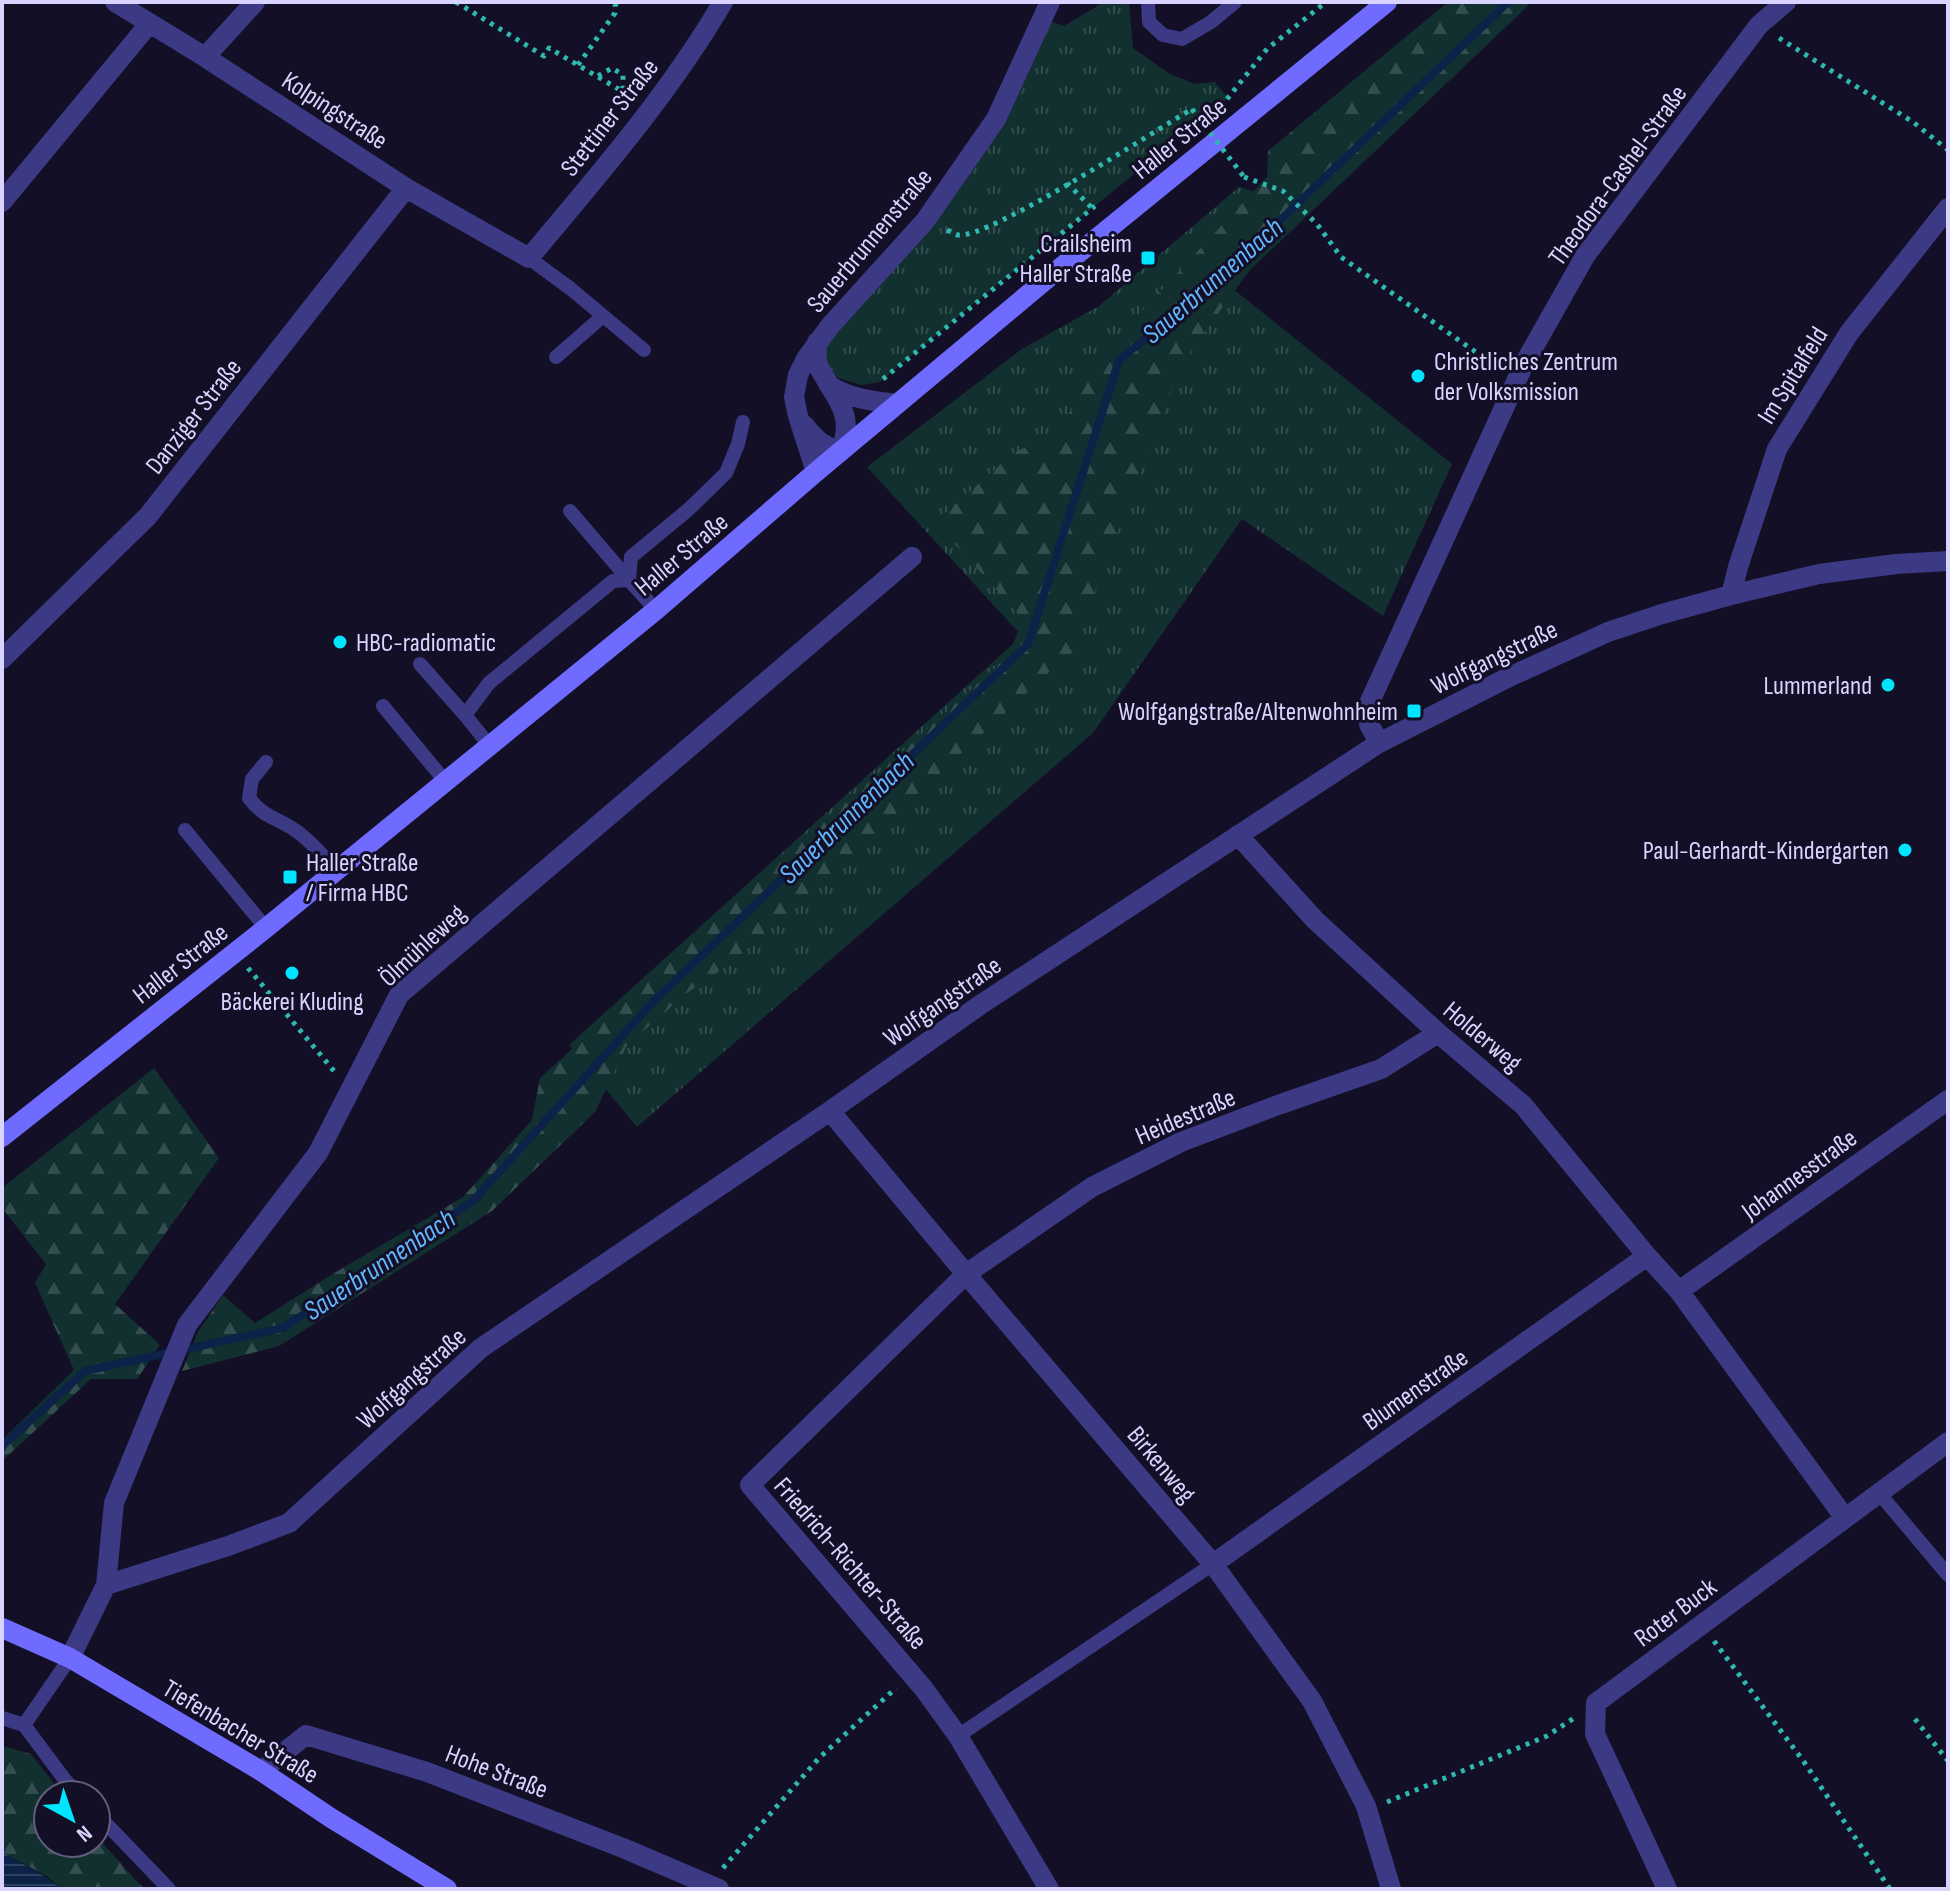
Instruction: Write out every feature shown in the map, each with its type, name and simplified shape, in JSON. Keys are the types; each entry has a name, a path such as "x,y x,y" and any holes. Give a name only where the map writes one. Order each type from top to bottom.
{"main road":[{"name":"Haller Straße","path":"2,1137 235,953 656,610 1043,282 1387,2"},
{"name":"Tiefenbacher Straße","path":"2,1628 70,1658 261,1771 447,1889"}],"street":[{"name":"Kolpingstraße","path":"115,2 406,188 529,258"},
{"path":"205,57 255,2"},
{"name":"Stettiner Straße","path":"529,258 611,161 701,39 723,2"},
{"name":"Sauerbrunnenstraße","path":"816,472 794,397 798,375 817,342 925,221 996,119 1050,2"},
{"name":"Theodora-Cashel-Straße","path":"1379,743 1369,724 1367,708 1524,364 1585,256 1759,25 1786,2"},
{"path":"2,202 149,24"},
{"name":"Danziger Straße","path":"2,659 148,516 406,188"},
{"name":"Im Spitalfeld","path":"1731,595 1777,449 1849,333 1946,213"},
{"name":"Sauerbrunnenstraße","path":"817,342 817,361 843,408 847,423 841,451"},
{"path":"830,386 843,394 897,404"},
{"path":"798,416 813,437 826,447 841,451"},
{"name":"Ölmühleweg","path":"106,1585 114,1503 187,1325 318,1153 399,995 912,557"},
{"name":"Wolfgangstraße","path":"106,1585 289,1523 481,1348 980,1005 1379,743 1507,678 1608,632 1662,614 1819,574 1948,561"},
{"name":"Holderweg","path":"1238,835 1315,920 1438,1033 1523,1105 1679,1291 1845,1518"},
{"name":"Heidestraße","path":"966,1274 1092,1187 1181,1142 1381,1069 1438,1033"},
{"name":"Johannesstraße","path":"1679,1291 1948,1100"},
{"name":"Birkenweg","path":"830,1111 1213,1564 1312,1701 1366,1806 1391,1889"},
{"name":"Blumenstraße","path":"1213,1564 1647,1256"},
{"name":"Friedrich-Richter-Straße","path":"966,1274 750,1485 911,1674 958,1736 1049,1889"},
{"name":"Roter Buck","path":"1596,1703 1948,1442"},
{"path":"70,1658 106,1585"},
{"path":"1596,1703 1595,1734 1667,1889"},
{"name":"Hohe Straße","path":"261,1771 306,1735 427,1772 623,1848 713,1887"}],"lane":[{"path":"1148,2 1149,22 1163,35 1182,39 1211,22 1235,2"},
{"path":"529,258 644,350"},
{"path":"556,357 603,316"},
{"path":"629,580 631,557 689,509 726,473 743,422"},
{"path":"570,511 656,610"},
{"path":"465,715 489,683 613,581 629,580"},
{"path":"420,664 489,745"},
{"path":"383,706 445,781"},
{"path":"266,762 252,779 249,798 259,811 294,829 310,842 336,870"},
{"path":"185,830 266,928"},
{"path":"1879,1493 1948,1575"},
{"path":"958,1736 1213,1564"},
{"path":"24,1725 70,1658"},
{"path":"2,1718 24,1725 64,1779"},
{"path":"112,1830 169,1889"}],"path":[{"path":"456,2 544,56 549,48 650,108"},
{"path":"578,65 615,13 617,2"},
{"path":"1215,108 1228,98 1267,49 1326,2"},
{"path":"1759,25 1913,122 1948,150"},
{"path":"598,77 612,68 623,75 623,92"},
{"path":"925,221 960,235 995,224 1192,109 1244,177 1283,191 1317,224 1341,257 1477,353 1524,364"},
{"path":"1191,128 1203,118"},
{"path":"1067,183 1092,208"},
{"path":"880,382 1104,198"},
{"path":"235,953 350,1090"},
{"path":"1702,1624 1804,1762 1890,1889"},
{"path":"713,1887 819,1758 911,1674"},
{"path":"1366,1806 1391,1802 1547,1736 1596,1703"},
{"path":"1915,1719 1948,1761"}],"green space":[{"path":"1100,2 1129,2 1133,48 1170,74 1195,84 1215,82 1228,98 880,382 861,385 822,373 817,342 925,221 1043,19 1064,26"},
{"path":"1448,2 1532,2 1249,271 1181,365 1073,650 735,960 687,993 627,1045 595,1112 492,1211 279,1346 182,1371 198,1332 223,1295 255,1323 463,1197 532,1120 540,1078 1009,655 1023,619 935,522 1016,451 1057,437 1099,357 1267,177 1268,151"},
{"path":"1239,187 1276,198 1212,272 1452,464 1383,616 1242,519 1093,733 637,1127 569,1045 1022,636 867,467 1022,349 1099,306"},
{"path":"154,1068 219,1158 115,1304 160,1345 137,1379 91,1379 2,1461 2,1440 74,1370 35,1283 46,1264 2,1208 2,1188"},
{"path":"2,1746 31,1754 51,1779 32,1779 32,1859 112,1859 112,1854 144,1889 61,1889 48,1877 2,1852"}],"water":[{"path":"2,1852 47,1878 61,1889 2,1889"}],"waterway":[{"name":"Sauerbrunnenbach","path":"2,1446 85,1371 283,1328 474,1200 651,1004 1028,644 1119,360 1220,278 1508,2"}],"place":[{"name":"Crailsheim Haller Straße","path":"1148,258"},
{"name":"Christliches Zentrum der Volksmission","path":"1418,376"},
{"name":"HBC-radiomatic","path":"340,642"},
{"name":"Lummerland","path":"1888,685"},
{"name":"Wolfgangstraße/Altenwohnheim","path":"1414,711"},
{"name":"Paul-Gerhardt-Kindergarten","path":"1905,850"},
{"name":"Haller Straße / Firma HBC","path":"290,877"},
{"name":"Bäckerei Kluding","path":"292,973"}]}
